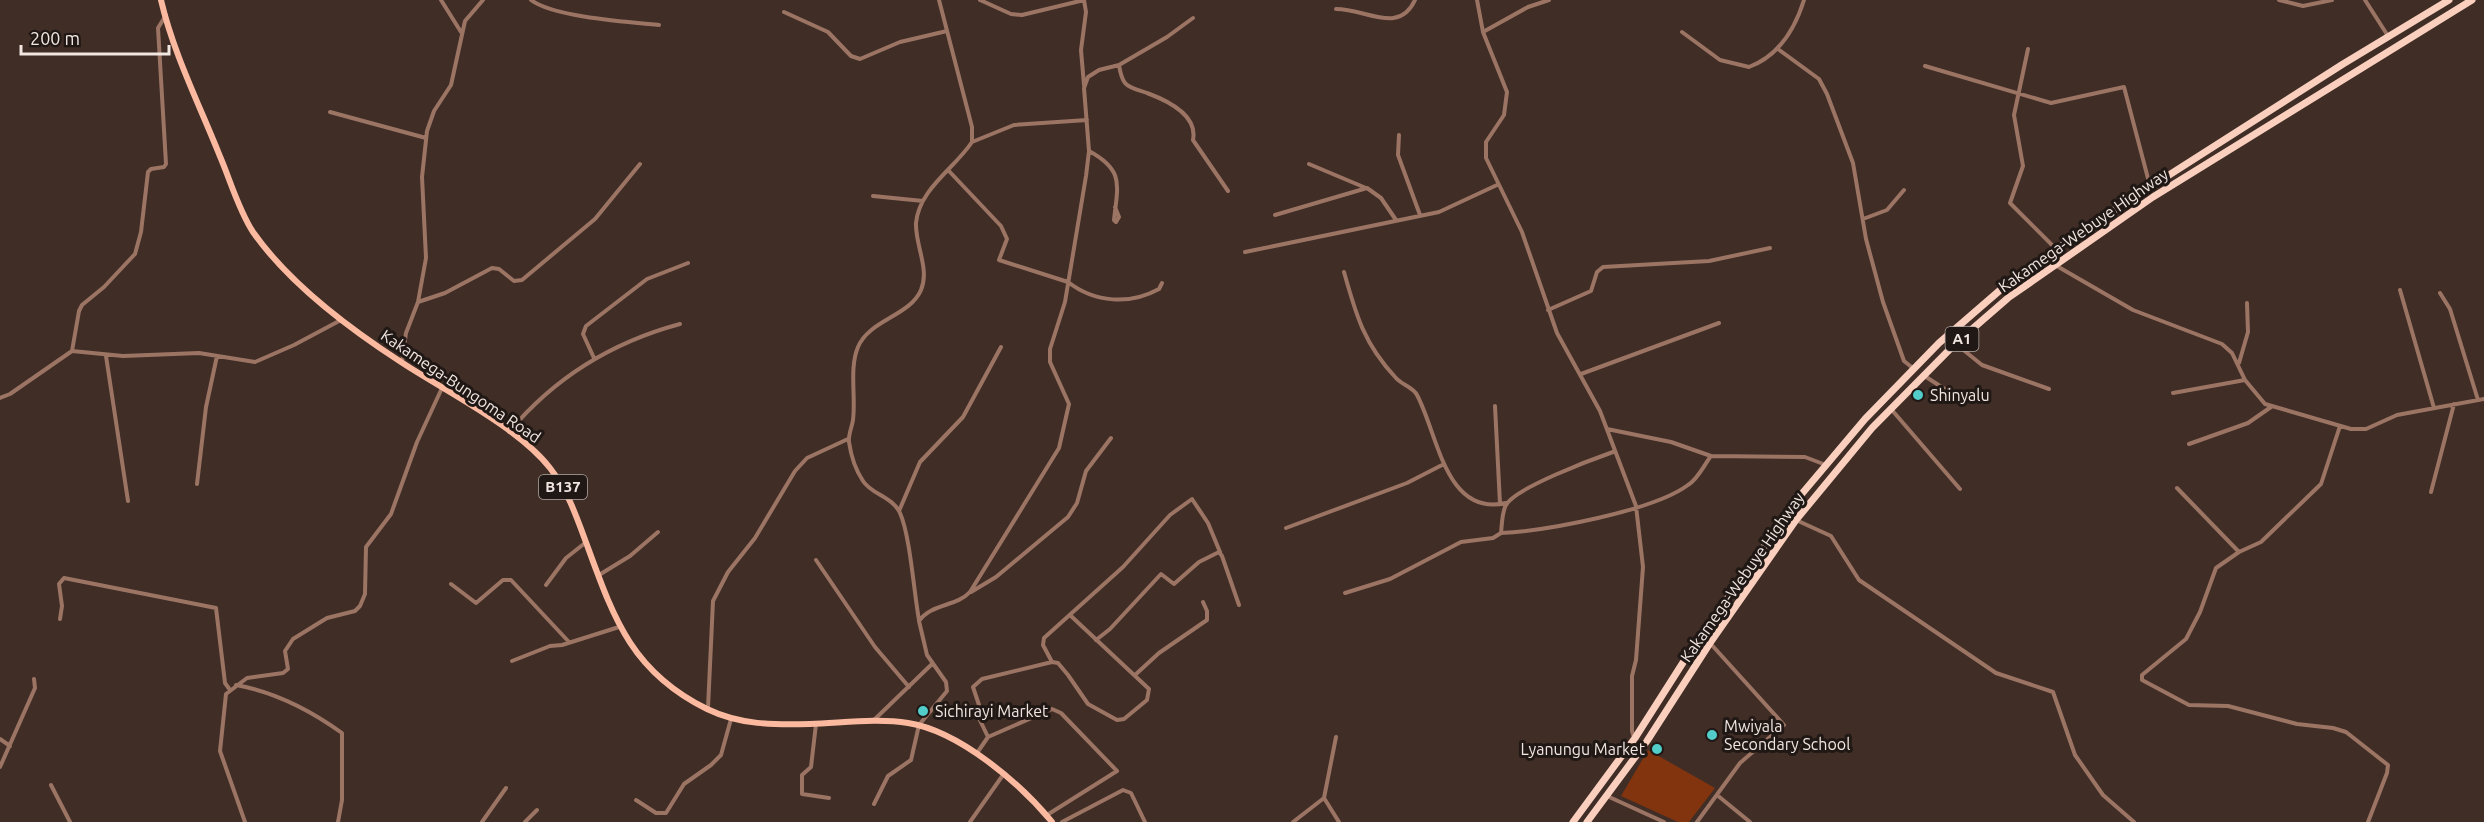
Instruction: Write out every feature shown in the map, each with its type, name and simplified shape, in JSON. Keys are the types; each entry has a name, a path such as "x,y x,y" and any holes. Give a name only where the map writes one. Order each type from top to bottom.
{"highway":[{"name":"Kakamega-Webuye Highway","path":"1574,822 1635,738 1691,650 1800,496 1865,419 1939,343 2006,285 2150,186 2388,36 2450,0"},
{"name":"Kakamega-Webuye Highway","path":"1587,822 1647,741 1710,643 1796,520 1890,409 1955,344 2008,298 2153,197 2394,46 2472,0"},
{"path":"2388,36 2394,46"},
{"path":"1914,369 1922,375"}],"main road":[{"name":"Kakamega-Bungoma Road","path":"161,0 198,100 253,231 295,278 341,319 402,363 509,432 537,454 557,477 569,500 619,627 639,655 663,682 708,709 731,719 774,725 872,722 919,725 944,734 977,753 1052,822"}],"street":[{"path":"441,0 461,33"},
{"path":"531,0 540,7 560,13 659,25"},
{"path":"939,0 972,127 972,142"},
{"path":"919,621 924,614 964,599 970,592 1059,447 1066,427 1069,404 1050,362 1050,349 1068,282 1089,151 1081,50 1086,12 1084,0 1022,15 1011,14 980,0"},
{"path":"1336,9 1350,9 1373,17 1398,19 1406,14 1415,0"},
{"path":"1477,0 1483,32 1507,92 1503,115 1489,136 1485,148 1497,185 1522,232 1557,333 1581,374 1607,429 1613,452 1636,506 1643,567 1636,660 1632,675 1632,730 1635,738"},
{"path":"1483,32 1528,7 1549,0"},
{"path":"1682,32 1720,60 1731,65 1749,67 1778,49 1804,0"},
{"path":"2279,0 2303,6 2332,0"},
{"path":"2365,0 2388,36"},
{"path":"402,363 406,333 418,302 426,258 422,177 426,138 434,111 450,85 465,21 480,1"},
{"path":"784,12 828,32 851,56 860,59 900,42 947,31"},
{"path":"72,351 78,311 135,254 141,232 148,172 151,169 164,167 166,164 158,28 166,15"},
{"path":"1084,88 1088,77 1099,70 1119,65 1167,37 1193,18"},
{"path":"1778,49 1818,79 1827,94 1853,163 1863,219 1883,302 1904,361 1914,369"},
{"path":"2028,50 2014,115 2023,166 2010,204 2057,249"},
{"path":"1119,65 1123,79 1129,86 1172,105 1185,115 1194,130 1193,140 1228,191"},
{"path":"1925,66 2051,103 2124,87 2150,186"},
{"path":"330,112 426,138"},
{"path":"874,804 888,776 911,760 919,725 947,691 946,682 927,655 899,511 887,497 868,488 851,457 849,439 853,420 855,356 858,346 875,328 914,301 924,284 925,276 916,234 918,215 923,201 972,142 1014,125 1087,120"},
{"path":"1399,135 1398,155 1420,215"},
{"path":"1089,151 1108,161 1113,168 1116,177 1115,207"},
{"path":"418,302 445,293 492,268 499,269 514,281 522,280 595,219 640,164"},
{"path":"1308,164 1367,188 1381,198 1396,220"},
{"path":"948,170 1001,226 1007,239 999,260 1068,282 1076,289 1113,301 1138,299 1160,289 1161,283"},
{"path":"1245,252 1439,212 1497,185"},
{"path":"1275,214 1367,188"},
{"path":"1863,219 1887,210 1904,190"},
{"path":"873,196 923,201"},
{"path":"1548,310 1591,291 1597,272 1604,267 1709,261 1770,248"},
{"path":"594,358 583,334 586,326 647,279 677,265 688,264"},
{"path":"2054,264 2133,310 2222,344 2232,352 2245,380 2259,399 2271,407 2340,426 2366,429 2386,418 2484,399"},
{"path":"1344,272 1362,332 1396,378 1417,393 1444,464 1472,501 1486,506 1507,503 1575,466 1613,452"},
{"path":"2400,290 2434,408"},
{"path":"2440,293 2450,309 2478,400"},
{"path":"2238,364 2247,332 2247,303"},
{"path":"0,398 10,394 72,351 106,356 188,353 238,361 260,361 341,319"},
{"path":"1581,374 1719,323"},
{"path":"509,432 539,400 594,358 638,337 680,324"},
{"path":"1955,344 1982,365 2049,389"},
{"path":"899,511 920,462 963,417 1000,347"},
{"path":"106,356 128,501"},
{"path":"197,484 206,407 217,356"},
{"path":"1922,375 1957,397"},
{"path":"2173,393 2245,380"},
{"path":"245,822 220,751 224,701 235,685 247,678 283,673 288,669 289,663 285,651 293,639 327,618 355,611 360,606 365,594 366,547 391,514 417,442 442,388"},
{"path":"2432,492 2454,404"},
{"path":"1495,406 1500,504"},
{"path":"2189,444 2248,423 2271,407"},
{"path":"1890,409 1960,489"},
{"path":"2340,426 2321,484 2261,542 2239,552 2213,572 2200,612 2186,639 2142,675 2142,680 2189,705 2228,706 2297,724 2333,728 2346,732 2388,765 2368,822"},
{"path":"1607,429 1671,442 1711,456 1805,457 1827,466"},
{"path":"970,592 996,577 1068,517 1077,503 1086,471 1111,438"},
{"path":"708,709 713,601 718,587 755,538 795,471 807,458 849,439"},
{"path":"1345,593 1390,579 1403,569 1461,542 1493,538 1501,532 1521,532 1593,520 1636,506 1688,485 1711,456"},
{"path":"1286,528 1407,483 1444,464"},
{"path":"2177,488 2239,552"},
{"path":"1052,662 1042,641 1124,567 1170,515 1192,499 1208,524 1239,605"},
{"path":"1501,532 1507,503"},
{"path":"1796,520 1831,536 1859,580 1996,673 2053,692 2075,754 2103,795 2134,822"},
{"path":"598,575 630,556 658,532"},
{"path":"546,585 561,564 586,542"},
{"path":"1096,640 1110,629 1161,574 1174,584 1198,562 1220,552"},
{"path":"816,560 875,647 909,687"},
{"path":"60,620 62,606 59,584 64,578 216,608 225,683 230,690"},
{"path":"451,584 476,603 503,580 511,580 569,642"},
{"path":"1135,675 1159,653 1207,620 1207,611 1203,602"},
{"path":"988,737 977,714 979,705 973,687 982,679 1052,662 1058,663 1088,704 1119,720 1124,719 1149,696 1149,689 1071,616"},
{"path":"512,661 550,646 619,627"},
{"path":"1697,822 1740,763 1784,725 1710,643"},
{"path":"872,722 932,664"},
{"path":"0,766 35,688 34,679"},
{"path":"235,685 258,689 286,700 342,733 342,800 338,822"},
{"path":"977,753 988,737 1056,709 1117,769 1116,774 1088,788 1047,815"},
{"path":"636,800 656,813 666,813 684,784 721,755 731,719"},
{"path":"816,724 811,767 802,775 802,794 829,798"},
{"path":"1293,822 1324,798 1336,737"},
{"path":"0,739 10,746"},
{"path":"970,822 1003,776"},
{"path":"51,785 70,822"},
{"path":"482,822 506,788"},
{"path":"1062,822 1123,790 1131,793 1145,822"},
{"path":"1718,795 1750,822"},
{"path":"1607,796 1664,822"},
{"path":"1324,798 1339,822"},
{"path":"525,822 537,810"}],"shaded area":[{"path":"1648,750 1715,788 1689,822 1678,822 1621,796"}],"place":[{"name":"Shinyalu","path":"1918,395"},
{"name":"Sichirayi Market","path":"923,711"},
{"name":"Mwiyala Secondary School","path":"1712,735"},
{"name":"Lyanungu Market","path":"1657,749"}]}
